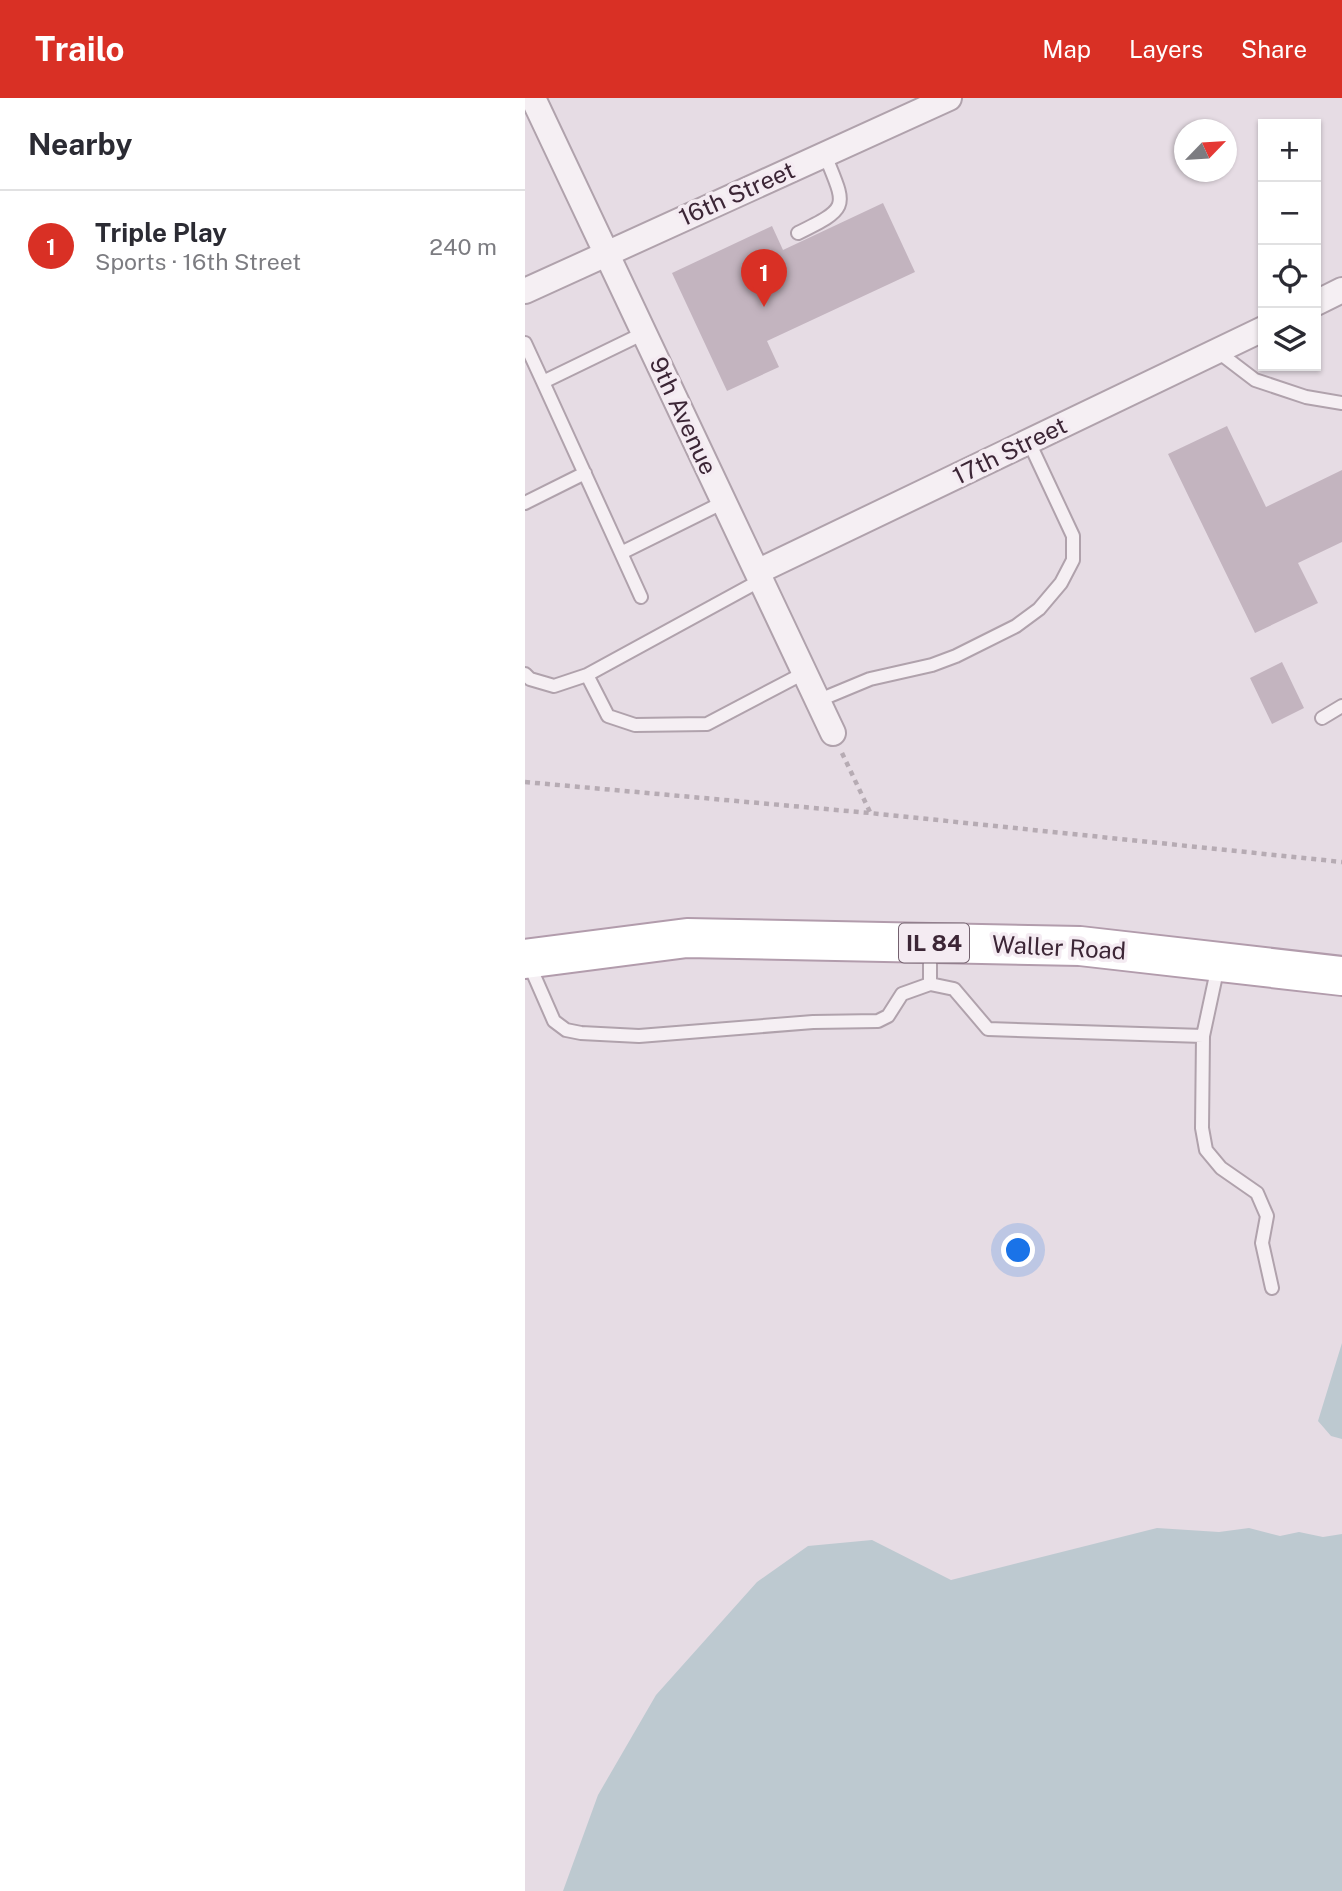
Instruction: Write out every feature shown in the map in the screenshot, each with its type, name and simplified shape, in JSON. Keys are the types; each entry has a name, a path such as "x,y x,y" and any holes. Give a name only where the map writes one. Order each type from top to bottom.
{"main road":[{"name":"Waller Road","path":"526,959 687,938 1080,946 1342,976"}],"street":[{"name":"9th Avenue","path":"533,98 833,733"},
{"name":"16th Street","path":"525,291 949,98"},
{"path":"1321,300 1342,290"},
{"name":"17th Street","path":"759,576 1258,331"}],"lane":[{"path":"798,233 831,216 840,204 840,194 825,155"},
{"path":"543,382 644,333"},
{"path":"525,343 641,597"},
{"path":"1217,351 1255,380 1306,397 1342,402"},
{"path":"817,701 870,680 932,665 956,656 1016,626 1039,609 1061,583 1073,560 1073,537 1028,442"},
{"path":"525,503 585,473"},
{"path":"621,553 724,502"},
{"path":"525,674 530,679 554,686 587,675 759,576"},
{"path":"587,675 608,716 635,725 707,724 804,673"},
{"path":"1322,718 1342,706"},
{"path":"930,943 930,984"},
{"path":"526,959 554,1021 565,1030 581,1033 639,1036 813,1022 878,1021 888,1016 902,994 930,984 954,989 988,1029 1203,1036"},
{"path":"1218,962 1203,1036 1202,1128 1206,1150 1221,1168 1257,1193 1267,1216 1262,1243 1272,1288"}],"path":[{"path":"833,733 870,813"},
{"path":"525,782 870,813 1342,862"}],"shaded area":[{"path":"1342,1343 1342,1439 1331,1436 1318,1421"},
{"path":"1157,1528 1219,1532 1249,1528 1280,1536 1299,1532 1323,1537 1342,1534 1342,1891 563,1891 598,1795 656,1695 757,1582 808,1546 872,1540 951,1580"}],"building":[{"path":"883,203 915,272 767,341 779,367 727,391 672,273 772,226 783,250"},
{"path":"1227,426 1266,507 1342,470 1342,542 1298,563 1318,603 1255,633 1168,454"},
{"path":"1282,662 1304,708 1272,724 1250,678"}],"place":[{"name":"Triple Play","path":"764,307"}]}
